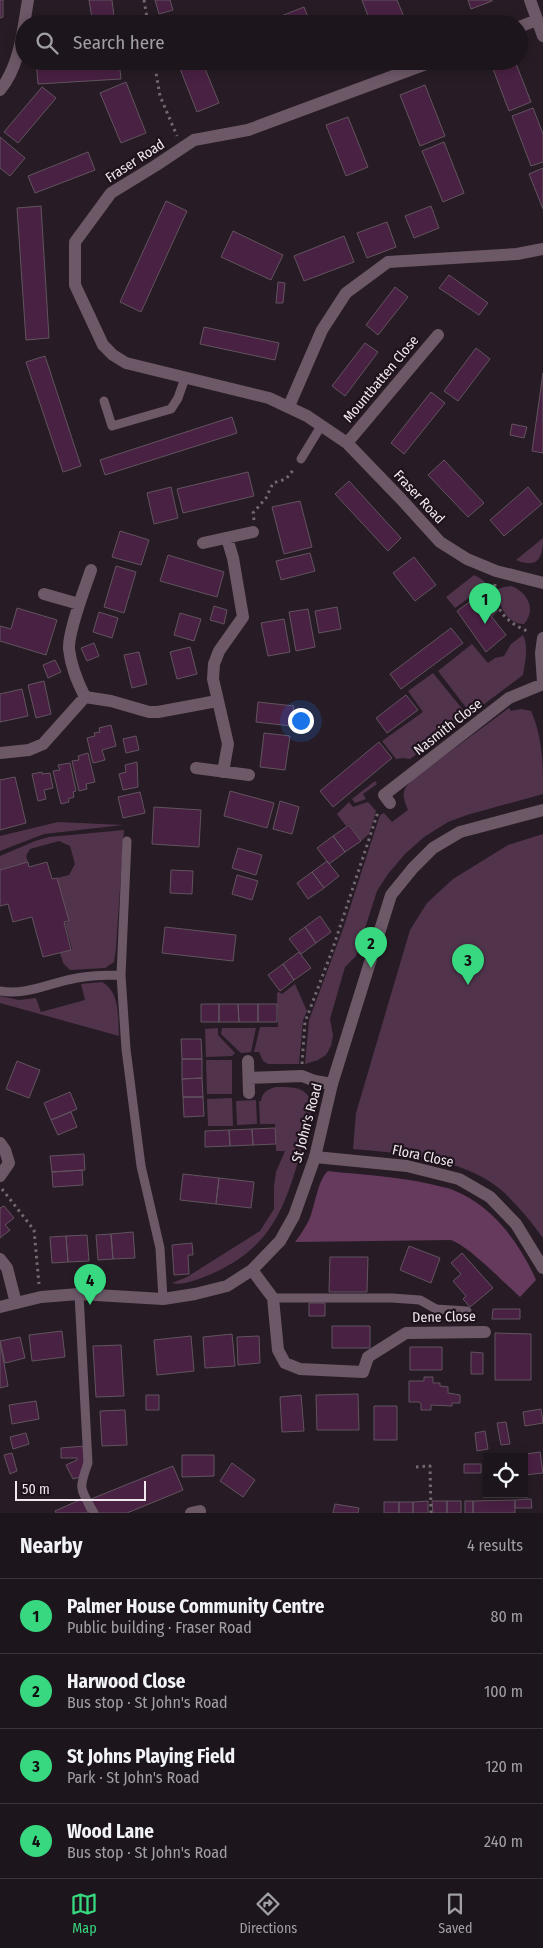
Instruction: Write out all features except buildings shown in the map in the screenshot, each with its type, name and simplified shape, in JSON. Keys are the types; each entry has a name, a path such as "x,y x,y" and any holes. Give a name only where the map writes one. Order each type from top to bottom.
{"street":[{"path":"25,15 28,0"},
{"path":"530,0 543,36"},
{"path":"528,24 537,20"},
{"path":"0,90 5,84 15,62"},
{"name":"Fraser Road","path":"410,70 248,130 194,140 111,193 75,242 75,285 103,345 113,355 126,363 269,398 289,406 347,443 402,498 440,542 467,559 496,571 543,583"},
{"path":"289,406 322,330 346,293 388,262 517,254 543,249"},
{"name":"Mountbatten Close","path":"347,443 438,335"},
{"path":"203,543 253,532"},
{"path":"223,772 228,744 213,679 214,664 219,651 243,617 233,558 227,538"},
{"path":"85,697 72,669 69,646 79,604 91,570"},
{"path":"44,594 79,604"},
{"path":"540,636 543,683"},
{"name":"Nasmith Close","path":"390,803 384,795 509,698 543,683"},
{"path":"85,697 111,701 149,712 217,701"},
{"path":"0,753 29,750 43,744 85,697"},
{"path":"196,768 249,775"},
{"name":"St John's Road","path":"0,1307 41,1297 80,1294 163,1299 227,1286 252,1270 280,1241 294,1216 315,1156 332,1084 391,895 433,848 454,836 490,823 543,810"},
{"path":"248,1061 249,1094"},
{"path":"249,1078 302,1076 315,1082 332,1084"},
{"path":"0,1143 5,1150 9,1163 0,1176"},
{"name":"Flora Close","path":"315,1156 407,1166 459,1179 490,1197 516,1224 543,1268"},
{"path":"0,1259 7,1268 16,1303"},
{"path":"252,1270 273,1298"},
{"name":"Dene Close","path":"273,1298 278,1350 285,1363 300,1369 364,1372 368,1357 406,1333 485,1332"}],"lane":[{"path":"104,401 112,426 171,409 178,398 185,378"},
{"path":"301,459 321,426"},
{"path":"127,841 121,975 126,1050 141,1166 160,1248 163,1299"},
{"path":"0,991 13,994 76,978 121,975"},
{"path":"80,1294 88,1462 81,1482 83,1493 94,1513"},
{"path":"273,1298 392,1298 420,1300 436,1309 467,1310"}],"path":[{"path":"144,0 146,15"},
{"path":"156,70 160,96 183,148"},
{"path":"253,532 257,530 253,513 266,498 273,483 286,479 301,459"},
{"path":"496,571 495,603 501,613 519,628 540,636"},
{"path":"302,1076 305,1022 332,951 378,811 390,803"},
{"path":"0,1186 34,1230 39,1282"},
{"path":"416,1467 430,1466 431,1513"}],"shaded area":[{"path":"543,538 542,551 538,560 530,563 516,560"},
{"path":"474,575 489,587 492,600 498,611 492,617 474,594 455,608 446,597"},
{"path":"511,586 522,592 530,607 528,619 524,624 513,621 508,617 499,601 498,589"},
{"path":"523,635 526,650 523,675 471,714 438,671 472,644 488,663 495,658 504,656 511,644"},
{"path":"433,673 468,716 410,759 396,759 382,741 423,712 408,691"},
{"path":"509,708 511,711 521,709 531,711 535,721 540,741 543,794 448,822 424,837 405,854 377,891 356,956 345,967 330,1019 333,1035 331,1046 326,1055 305,1064 309,1020 343,929 380,815 384,813 392,822 408,810 404,793 406,787 413,779"},
{"path":"375,781 377,784 363,794 366,799 355,803 352,799"},
{"path":"349,802 353,807 368,802 376,811 369,834 361,841 349,824 346,826 337,814"},
{"path":"58,822 123,825 44,834 0,851 0,836"},
{"path":"124,830 114,962 105,968 70,970 63,963 60,953 72,949 65,923 69,922 57,878 69,875 75,864 70,846 59,841 30,849 26,856 28,862 0,870 0,856 49,837"},
{"path":"543,834 543,1238 523,1212 500,1189 468,1170 410,1155 353,1149 356,1113 410,930 427,903 453,879 508,845"},
{"path":"102,982 108,986 115,998 119,1036 0,1003 0,996 19,1000 36,998 41,1012 85,1000 81,984"},
{"path":"295,984 307,1011 303,1020 299,1064 268,1064 263,1061 259,1052 254,1052 260,1027 278,1027 277,993 282,994"},
{"path":"218,1028 218,1035 235,1053 232,1056 206,1057 205,1029"},
{"path":"222,1028 256,1028 251,1052 241,1053 221,1034"},
{"path":"206,1060 232,1060 232,1094 207,1094"},
{"path":"276,1087 294,1088 303,1091 310,1099 312,1106 293,1178 279,1214 269,1229 245,1255 209,1275 191,1282 172,1283 187,1277 260,1231 274,1209 276,1172 285,1151 276,1151 275,1124 260,1124 259,1101 261,1101 266,1091"},
{"path":"232,1098 233,1126 208,1126 207,1099"},
{"path":"256,1100 257,1124 237,1125 236,1101"},
{"path":"328,1171 417,1181 447,1188 467,1197 492,1215 513,1239 536,1280 520,1297 477,1257 451,1240 295,1242 308,1222 321,1181"}],"place":[{"name":"Palmer House Community Centre","path":"485,624"},
{"name":"Harwood Close","path":"371,968"},
{"name":"St Johns Playing Field","path":"468,985"},
{"name":"Wood Lane","path":"90,1305"}]}
